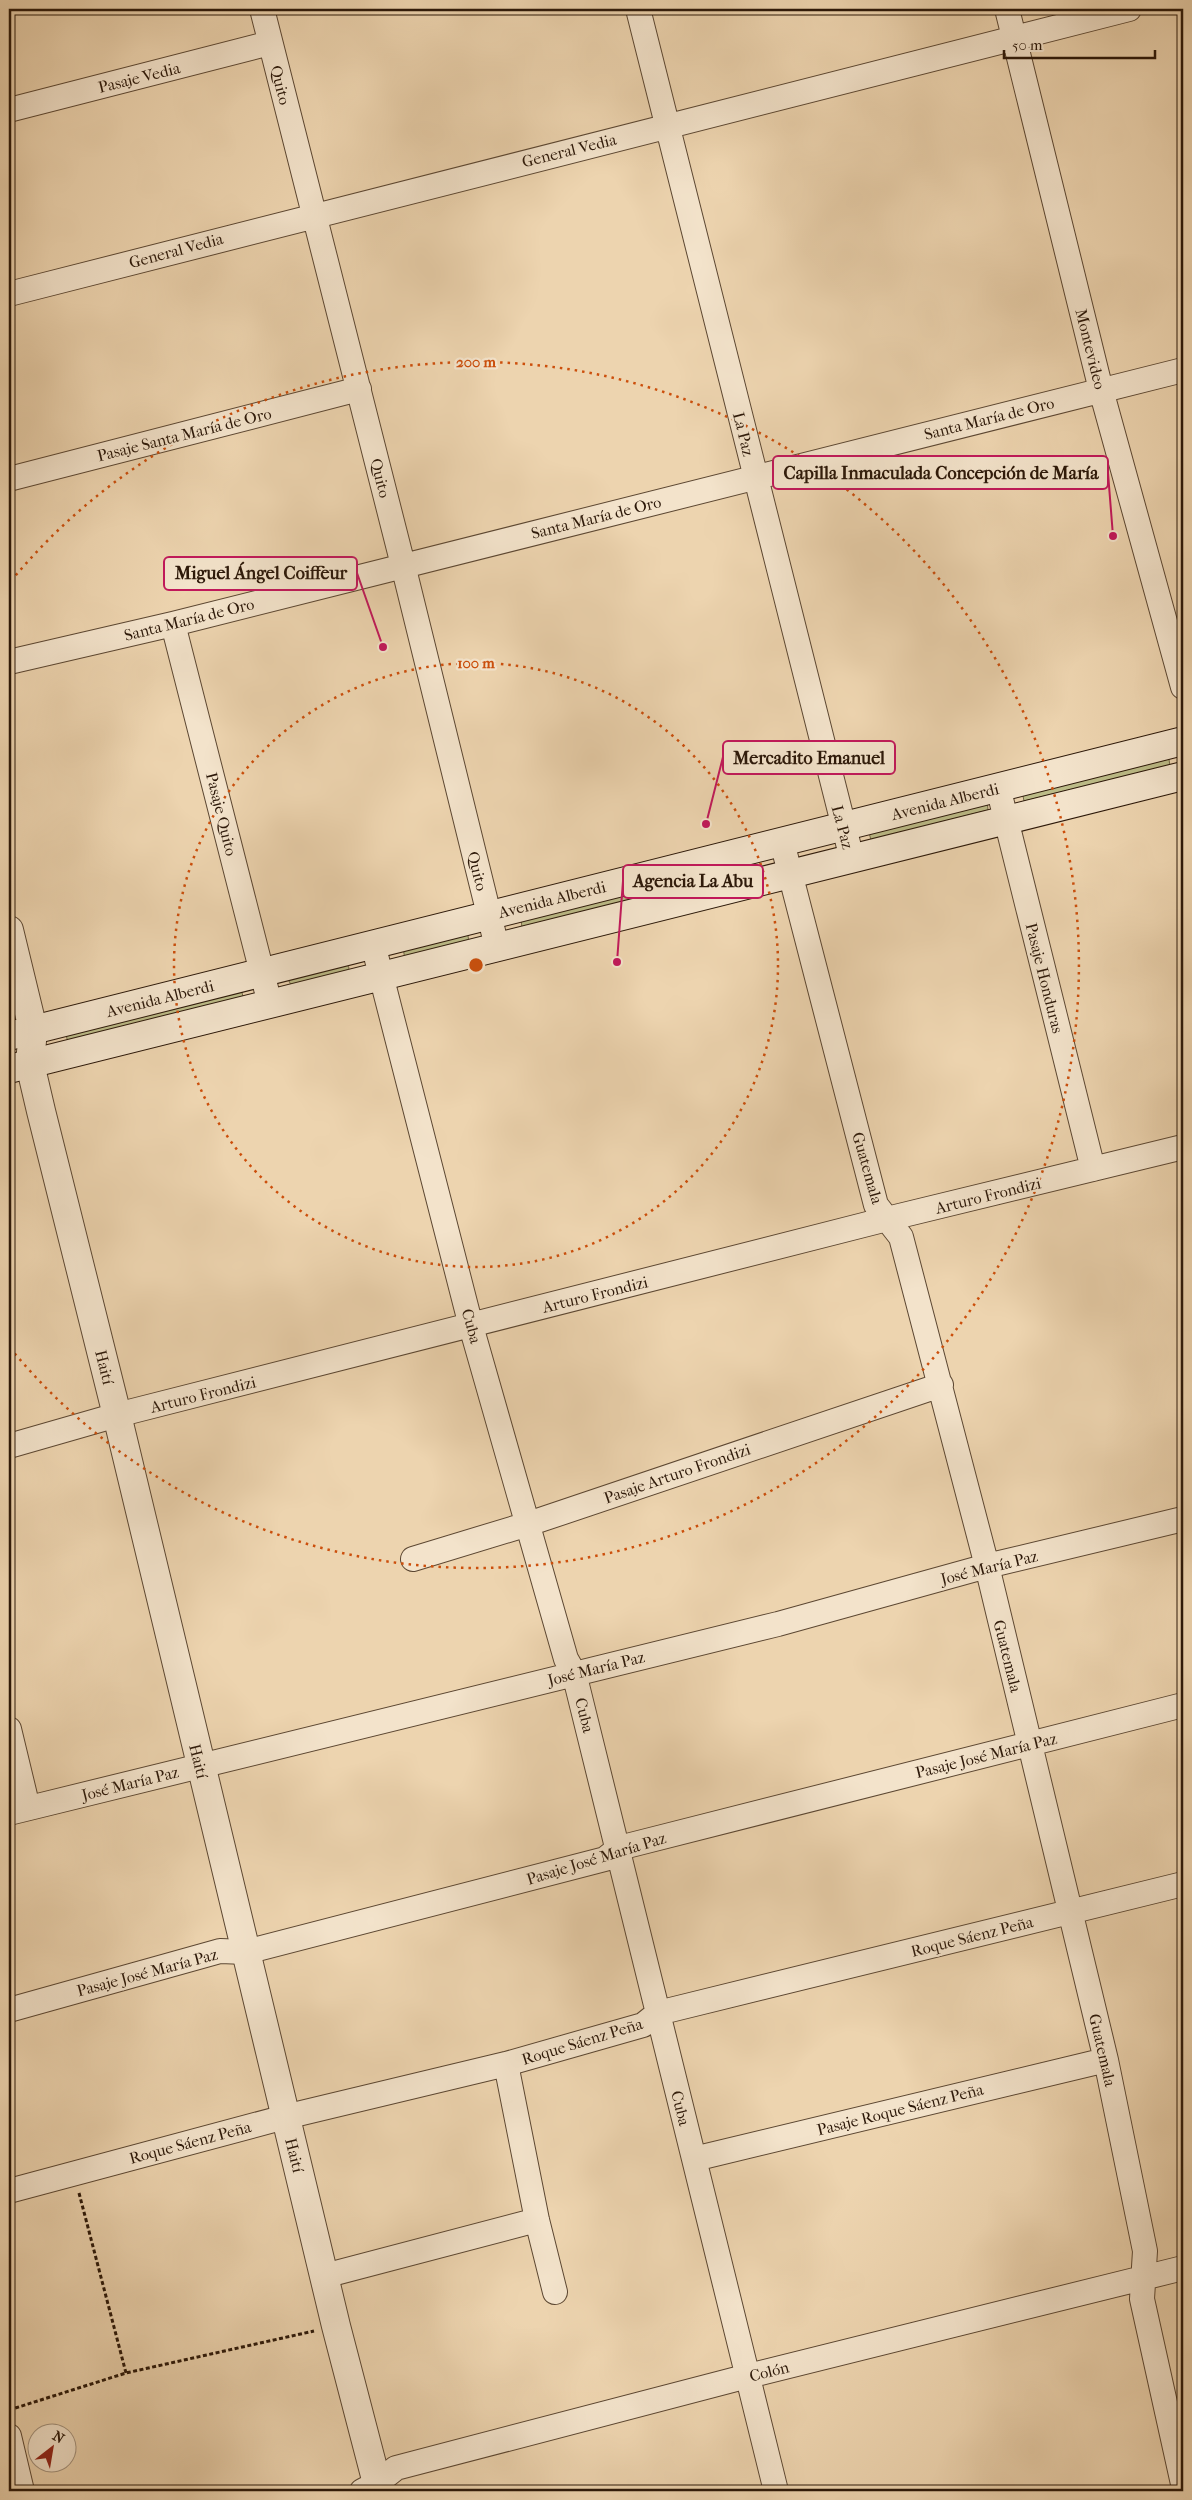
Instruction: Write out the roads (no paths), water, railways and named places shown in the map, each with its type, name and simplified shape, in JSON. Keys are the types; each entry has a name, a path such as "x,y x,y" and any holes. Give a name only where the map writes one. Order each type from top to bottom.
{"main road":[{"name":"Avenida Alberdi","path":"21,1033 1183,741"},
{"name":"Avenida Alberdi","path":"20,1066 1183,776"},
{"name":"Haití","path":"9,930 21,1033 20,1066 117,1415 336,2326 373,2489"}],"street":[{"name":"Quito","path":"262,9 313,215 359,389 497,947"},
{"name":"La Paz","path":"638,9 754,478 852,859"},
{"name":"Montevideo","path":"1007,9 1101,390 1183,687"},
{"name":"General Vedia","path":"9,294 313,215 1129,9"},
{"name":"Pasaje Vedia","path":"9,110 270,43"},
{"name":"Santa María de Oro","path":"9,662 173,624 1183,370"},
{"name":"Pasaje Santa María de Oro","path":"9,479 359,389"},
{"name":"Pasaje Quito","path":"173,624 270,1004"},
{"name":"Pasaje Honduras","path":"998,787 1093,1169"},
{"name":"Guatemala","path":"782,842 876,1205 901,1237 987,1566 1106,2060 1145,2251 1142,2299 1183,2484"},
{"name":"Cuba","path":"373,944 471,1326 566,1659 574,1673 619,1848 776,2491"},
{"name":"Arturo Frondizi","path":"9,1446 117,1415 1183,1147"},
{"name":"Pasaje Arturo Frondizi","path":"413,1559 528,1524 940,1385"},
{"name":"José María Paz","path":"18,1810 778,1624 987,1566 1183,1519"},
{"name":"Pasaje José María Paz","path":"9,2010 220,1951 246,1952 604,1859 619,1848 1183,1705"},
{"path":"9,1729 18,1810"},
{"name":"Roque Sáenz Peña","path":"9,2191 285,2117 506,2064 643,2025 658,2013 1183,1884"},
{"name":"Pasaje Roque Sáenz Peña","path":"694,2159 1106,2060"},
{"path":"506,2064 537,2220 555,2292"},
{"path":"324,2276 537,2220"},
{"name":"Colón","path":"373,2489 396,2468 748,2376 1183,2268"},
{"path":"9,2436 22,2491"}],"place":[{"name":"Capilla Inmaculada Concepción de María","path":"1113,536"},
{"name":"Miguel Ángel Coiffeur","path":"383,647"},
{"name":"Mercadito Emanuel","path":"706,824"},
{"name":"Agencia La Abu","path":"617,962"}]}
